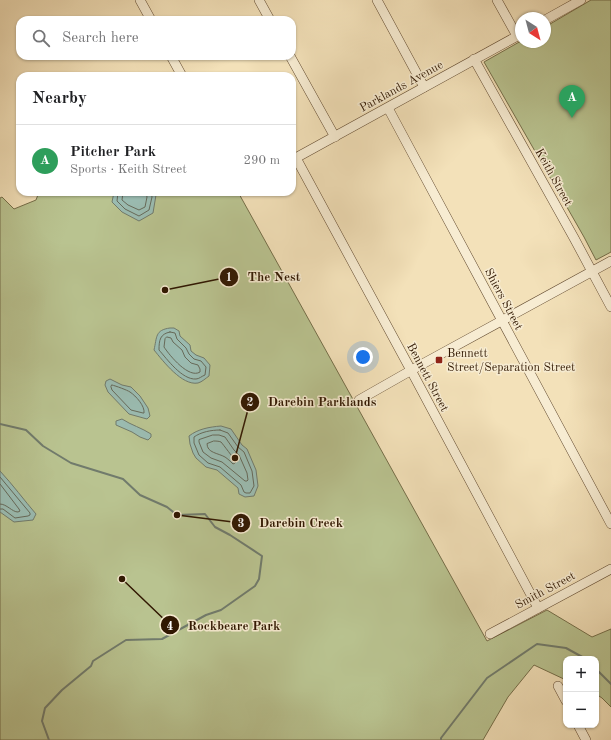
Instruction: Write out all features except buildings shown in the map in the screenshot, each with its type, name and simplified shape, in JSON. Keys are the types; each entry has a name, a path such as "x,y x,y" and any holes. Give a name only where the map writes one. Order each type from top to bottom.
{"street":[{"path":"140,0 149,16"},
{"path":"259,0 268,16"},
{"path":"376,0 424,87"},
{"path":"497,0 515,29"},
{"path":"551,17 581,0"},
{"name":"Parklands Avenue","path":"296,158 515,37"},
{"name":"Keith Street","path":"474,59 611,307"},
{"path":"173,60 180,72"},
{"path":"292,60 335,137"},
{"name":"Shiers Street","path":"388,108 611,524"},
{"name":"Bennett Street","path":"296,163 411,370 538,608"},
{"path":"359,400 411,370 611,262"},
{"name":"Smith Street","path":"490,634 611,569"},
{"path":"558,686 563,695"},
{"path":"580,728 586,740"}],"green space":[{"path":"591,0 611,0 611,252 596,260 484,62 515,44 515,48 551,48 551,23"},
{"path":"38,196 240,196 487,641 547,610 592,637 611,629 611,707 599,696 599,656 563,656 563,679 534,665 508,697 483,740 0,740 0,198 2,197 14,209 36,200"}],"water":[{"path":"113,196 156,196 153,213 139,221 122,212 112,202"},
{"path":"174,328 179,331 180,336 190,345 191,351 204,358 210,365 209,376 201,382 192,383 179,377 154,350 156,338 159,332"},
{"path":"110,379 122,385 131,387 140,396 148,408 150,416 147,419 129,414 108,392 105,385 106,381"},
{"path":"122,419 151,434 151,437 148,440 116,425 116,421"},
{"path":"221,426 231,429 242,445 247,449 256,470 258,486 254,496 245,497 239,494 238,488 217,470 206,467 196,458 193,453 189,436 204,429"},
{"path":"0,471 36,514 33,520 14,522 0,512"}],"waterway":[{"path":"0,424 26,430 43,446 71,463 123,479 140,495 167,507 177,515 205,514 215,527 262,556 259,579 255,586 221,610 206,615 162,639 126,640 93,661 91,666 62,690 45,708 42,721 49,740"},
{"path":"441,740 487,678 537,644 566,648 581,656"},
{"path":"599,672 611,684"}],"place":[{"name":"Pitcher Park","path":"572,118"},
{"name":"The Nest","path":"165,290"},
{"name":"Bennett Street/Separation Street","path":"439,360"},
{"name":"Darebin Parklands","path":"235,458"},
{"name":"Darebin Creek","path":"177,515"},
{"name":"Rockbeare Park","path":"122,579"}]}
